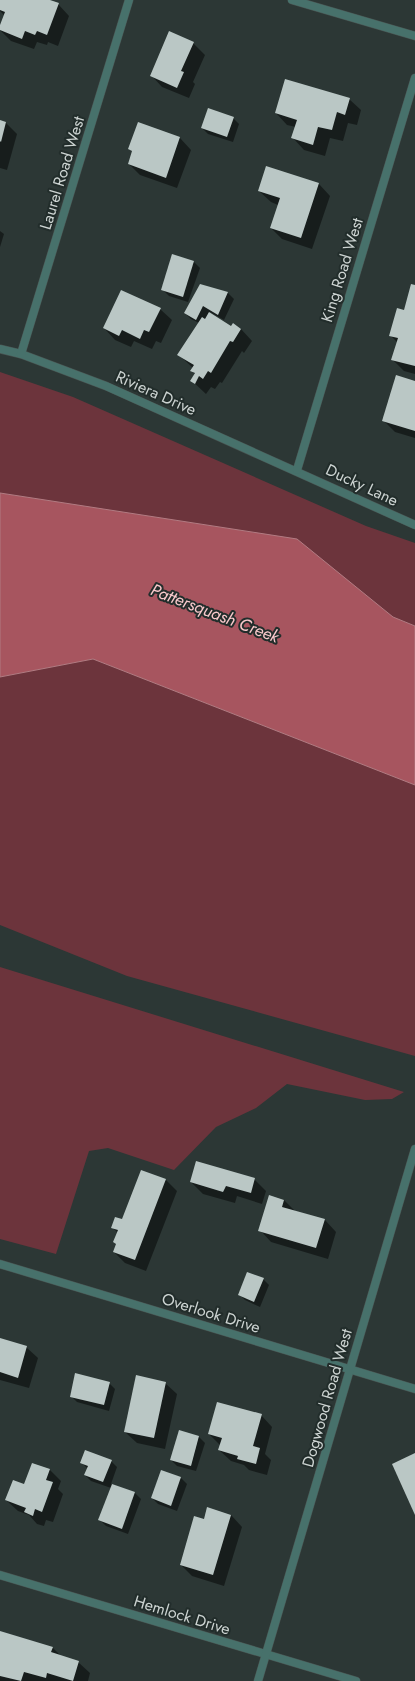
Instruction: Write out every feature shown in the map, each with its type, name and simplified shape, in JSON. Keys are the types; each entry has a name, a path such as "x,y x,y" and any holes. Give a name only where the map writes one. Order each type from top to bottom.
{"street":[{"name":"Laurel Road West","path":"21,354 129,0"},
{"path":"292,0 415,36"},
{"name":"King Road West","path":"297,470 415,78"},
{"name":"Riviera Drive","path":"0,349 21,354 106,386 297,470"},
{"name":"Ducky Lane","path":"297,470 415,525"},
{"name":"Dogwood Road West","path":"258,1681 415,1149"},
{"name":"Overlook Drive","path":"0,1264 415,1389"},
{"name":"Hemlock Drive","path":"0,1575 356,1681"}],"shaded area":[{"path":"0,372 73,397 366,526 415,543 415,626 138,515 0,493"},
{"path":"93,659 415,785 415,1056 127,976 0,925 0,677"},
{"path":"0,967 404,1092 392,1099 365,1100 287,1084 256,1108 216,1127 174,1170 108,1148 89,1151 56,1254 0,1239"}],"water":[{"name":"Pattersquash Creek","path":"0,493 297,539 393,617 415,626 415,785 93,659 0,677"}],"building":[{"path":"0,0 50,0 59,3 47,35 37,31 35,35 25,31 22,39 0,30 0,25 5,12 0,10"},
{"path":"169,31 194,42 181,71 184,72 177,88 150,76"},
{"path":"285,79 350,98 345,115 337,112 332,130 318,127 313,145 291,138 297,120 275,113"},
{"path":"208,108 234,117 227,137 201,128"},
{"path":"0,120 6,122 1,142 0,141"},
{"path":"138,122 180,137 166,178 128,164 132,151 128,149"},
{"path":"266,166 319,183 301,238 270,228 280,198 258,191"},
{"path":"172,254 194,261 183,297 161,290"},
{"path":"200,284 228,292 218,315 203,306 196,320 184,313"},
{"path":"411,284 415,285 415,366 391,360 398,338 389,336 397,308 404,310"},
{"path":"121,290 161,308 149,332 144,330 140,339 122,330 119,336 103,328"},
{"path":"209,312 231,326 233,323 241,329 233,342 230,341 211,373 208,371 203,379 199,376 195,384 190,381 195,373 190,371 194,365 177,355 202,317 205,319"},
{"path":"396,375 415,381 415,431 382,421"},
{"path":"196,1161 255,1178 251,1193 226,1186 223,1192 190,1182"},
{"path":"141,1170 166,1179 135,1260 113,1252 116,1244 113,1242 118,1230 111,1228 115,1217 122,1219"},
{"path":"269,1195 284,1200 282,1207 325,1219 316,1248 258,1231"},
{"path":"247,1272 264,1278 254,1302 238,1295"},
{"path":"0,1338 27,1346 18,1378 0,1372"},
{"path":"75,1373 110,1382 104,1405 70,1397"},
{"path":"136,1375 166,1382 154,1438 124,1432"},
{"path":"217,1402 262,1414 253,1446 260,1448 256,1464 237,1459 238,1456 218,1450 222,1438 208,1434"},
{"path":"179,1430 199,1436 191,1466 170,1460"},
{"path":"85,1450 112,1460 103,1482 84,1475 88,1466 80,1463"},
{"path":"415,1453 415,1515 392,1464"},
{"path":"32,1463 50,1469 46,1480 53,1482 42,1512 35,1509 33,1516 24,1512 26,1508 5,1500 13,1480 24,1484"},
{"path":"161,1470 181,1477 171,1506 151,1498"},
{"path":"112,1484 135,1492 122,1529 98,1520"},
{"path":"207,1507 231,1515 213,1575 180,1565 194,1516 204,1519"},
{"path":"0,1631 53,1647 51,1652 79,1661 73,1681 47,1673 46,1678 24,1672 21,1681 0,1676"}]}
